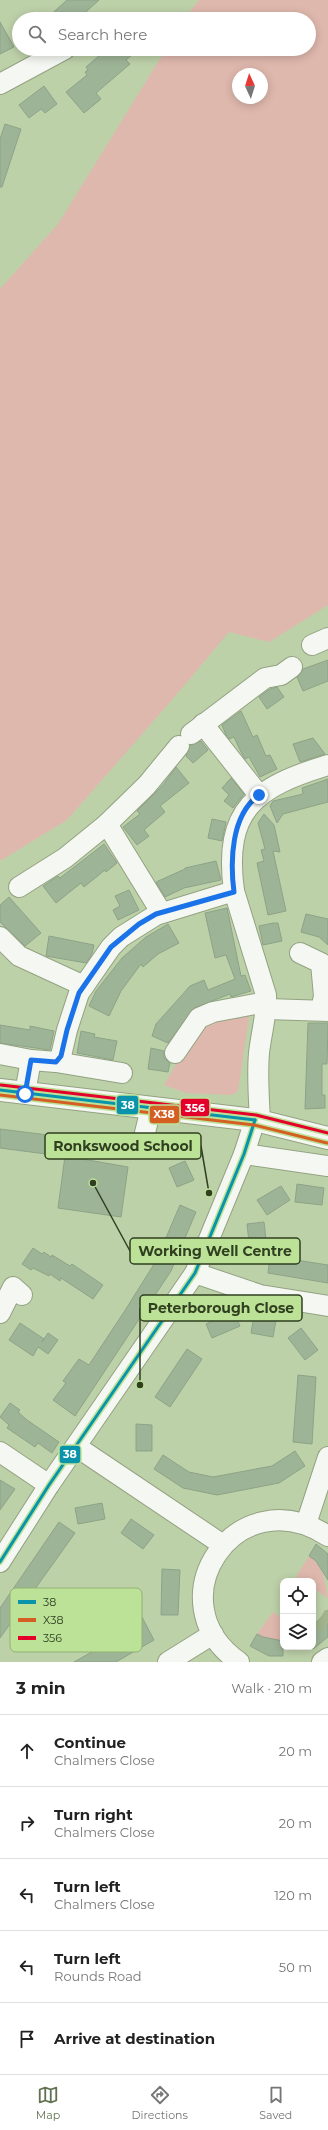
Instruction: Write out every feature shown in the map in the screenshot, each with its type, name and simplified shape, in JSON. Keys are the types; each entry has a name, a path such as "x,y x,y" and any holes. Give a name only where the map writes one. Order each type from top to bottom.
{"main road":[{"path":"0,1090 257,1121 328,1138"}],"street":[{"path":"0,84 52,56"},
{"path":"19,887 65,858 107,824 147,785 191,734 265,678 281,675 292,667"},
{"path":"191,734 259,795"},
{"path":"0,1562 49,1485 77,1447 195,1273 244,1154 257,1121 258,1063 266,1006 256,961 234,892 232,878 234,844 246,809 259,795 287,780 328,765"},
{"path":"107,824 161,912"},
{"path":"56,1062 61,1056 72,1013 84,986 116,942 139,924 161,912 234,892"},
{"path":"0,937 19,956 84,986"},
{"path":"175,1053 199,1018 213,1012 266,1006 324,1010 321,963 300,952"},
{"path":"0,1054 31,1060 56,1062 122,1072"},
{"path":"25,1094 31,1060"},
{"path":"143,1141 151,1108"},
{"path":"244,1154 328,1166"},
{"path":"195,1273 260,1295 328,1306"},
{"path":"0,1313 13,1287 22,1295"},
{"path":"77,1447 223,1545"},
{"path":"0,1452 49,1485"},
{"path":"306,1524 328,1457"},
{"path":"239,1662 220,1646 213,1634 204,1612 204,1588 210,1565 223,1545 243,1529 255,1524 280,1520 306,1524 328,1536"},
{"path":"168,1662 213,1634"},
{"path":"322,1662 328,1658"}],"shaded area":[{"path":"199,0 328,0 328,605 269,642 229,632 67,820 0,861 0,289 58,224 162,56 316,56 316,12 190,12"},
{"path":"250,1010 238,1091 232,1095 186,1093 164,1085 202,1020"},
{"path":"309,1556 321,1569 325,1580 328,1598 316,1590 316,1578 296,1577"},
{"path":"273,1612 280,1616 280,1640 263,1637 257,1634"}],"building":[{"path":"67,0 99,0 86,12 54,12"},
{"path":"0,22 12,43 12,48 0,54"},
{"path":"99,56 131,56 126,60 130,64 96,93 101,99 84,113 66,92 87,75 85,72 88,70 86,67"},
{"path":"44,86 57,104 45,113 41,109 29,118 19,105"},
{"path":"5,124 21,129 2,187 0,187 0,139"},
{"path":"328,660 328,681 303,691 297,677 303,669"},
{"path":"277,687 284,697 267,709 259,697 270,689"},
{"path":"241,711 253,737 257,735 266,756 270,755 277,769 260,777 249,757 245,759 234,737 229,739 222,725"},
{"path":"313,738 325,754 300,762 293,744"},
{"path":"201,741 208,750 193,763 186,756 190,745"},
{"path":"176,767 189,783 160,806 165,812 144,830 149,836 137,845 123,827 140,814 137,811 163,785"},
{"path":"231,778 244,794 233,808 224,801 229,795 222,788"},
{"path":"328,779 328,802 283,814 277,823 270,806 273,801 303,794 302,788"},
{"path":"264,814 274,825 280,852 273,851 286,911 268,915 257,863 264,861 261,850 265,849 258,823"},
{"path":"212,819 226,822 222,841 208,838"},
{"path":"104,844 117,863 106,872 105,870 84,887 81,883 56,903 43,886 58,876 60,878"},
{"path":"216,861 221,880 184,888 165,897 156,882 185,868"},
{"path":"129,890 139,910 118,920 113,910 120,906 115,896"},
{"path":"9,897 41,933 25,946 0,922 0,905"},
{"path":"227,908 241,976 245,975 251,991 231,997 230,994 194,1008 168,1043 152,1036 156,1024 190,986 204,980 208,990 235,979 226,955 215,958 205,913"},
{"path":"306,914 328,919 328,945 319,937 301,932"},
{"path":"278,923 282,941 263,945 259,926"},
{"path":"168,924 179,943 158,954 143,967 141,964 121,991 109,1016 89,1006 96,991 122,958 146,937"},
{"path":"49,936 94,945 92,954 86,963 46,956"},
{"path":"308,1023 328,1023 327,1064 322,1064 322,1095 325,1095 325,1108 305,1109"},
{"path":"0,1025 30,1030 30,1026 54,1031 50,1050 0,1043"},
{"path":"81,1031 95,1034 94,1037 117,1041 113,1060 77,1053"},
{"path":"151,1048 164,1051 164,1058 170,1063 168,1072 148,1069"},
{"path":"0,1129 48,1135 46,1154 0,1148"},
{"path":"65,1156 128,1167 121,1217 58,1208"},
{"path":"185,1161 194,1180 177,1187 169,1168"},
{"path":"297,1184 324,1188 322,1205 295,1202"},
{"path":"281,1186 290,1200 267,1215 257,1200"},
{"path":"180,1205 196,1212 171,1271 75,1416 53,1400 66,1383 63,1381 79,1359 89,1365 124,1312 156,1261"},
{"path":"264,1222 267,1249 250,1251 247,1224"},
{"path":"33,1248 42,1254 44,1252 51,1257 52,1255 70,1266 72,1264 103,1285 93,1299 61,1278 60,1281 50,1274 49,1276 33,1268 31,1270 22,1264"},
{"path":"270,1256 328,1265 328,1283 268,1273"},
{"path":"234,1312 240,1326 212,1338 206,1324"},
{"path":"254,1316 276,1320 273,1337 251,1333"},
{"path":"20,1323 44,1339 48,1333 58,1340 48,1354 38,1347 33,1356 9,1340"},
{"path":"301,1328 318,1350 305,1360 288,1338"},
{"path":"187,1349 202,1359 170,1407 155,1397"},
{"path":"298,1375 316,1377 312,1444 293,1442"},
{"path":"10,1403 20,1410 18,1412 27,1420 59,1442 52,1453 38,1443 35,1447 7,1428 9,1425 0,1417"},
{"path":"136,1424 152,1425 152,1451 136,1451"},
{"path":"295,1451 305,1466 279,1483 217,1495 183,1488 154,1469 163,1455 189,1472 213,1477 272,1466"},
{"path":"0,1480 15,1489 0,1510"},
{"path":"102,1503 105,1519 78,1524 75,1508"},
{"path":"131,1519 154,1535 143,1549 121,1533"},
{"path":"59,1522 75,1533 36,1588 14,1588"},
{"path":"316,1544 328,1554 328,1580 316,1561 309,1556"},
{"path":"162,1569 180,1570 178,1615 161,1615"},
{"path":"10,1593 10,1624 0,1638 0,1608"},
{"path":"328,1610 328,1637 316,1647 316,1623"},
{"path":"142,1617 154,1640 142,1647"},
{"path":"257,1634 263,1637 280,1640 280,1650 283,1650 283,1656 269,1656 250,1646"},
{"path":"92,1652 133,1652 116,1662 74,1662"}],"tunnel":[{"path":"320,1618 328,1623"}],"transit line":[{"name":"356","path":"1,1085 256,1115 328,1133"},
{"name":"38","path":"0,1090 255,1120"},
{"name":"X38","path":"0,1095 254,1125 327,1143"},
{"name":"38","path":"0,1562 49,1485 195,1273 244,1154 255,1120"}],"place":[{"name":"Working Well Centre","path":"93,1183"},
{"name":"Ronkswood School","path":"209,1193"},
{"name":"Peterborough Close","path":"140,1385"}],"route":[{"path":"25,1094 31,1060 56,1062 61,1056 63,1044 79,993 100,965 111,947 139,924 156,914 199,900 234,892 232,878 236,834 246,809 259,795"}]}
